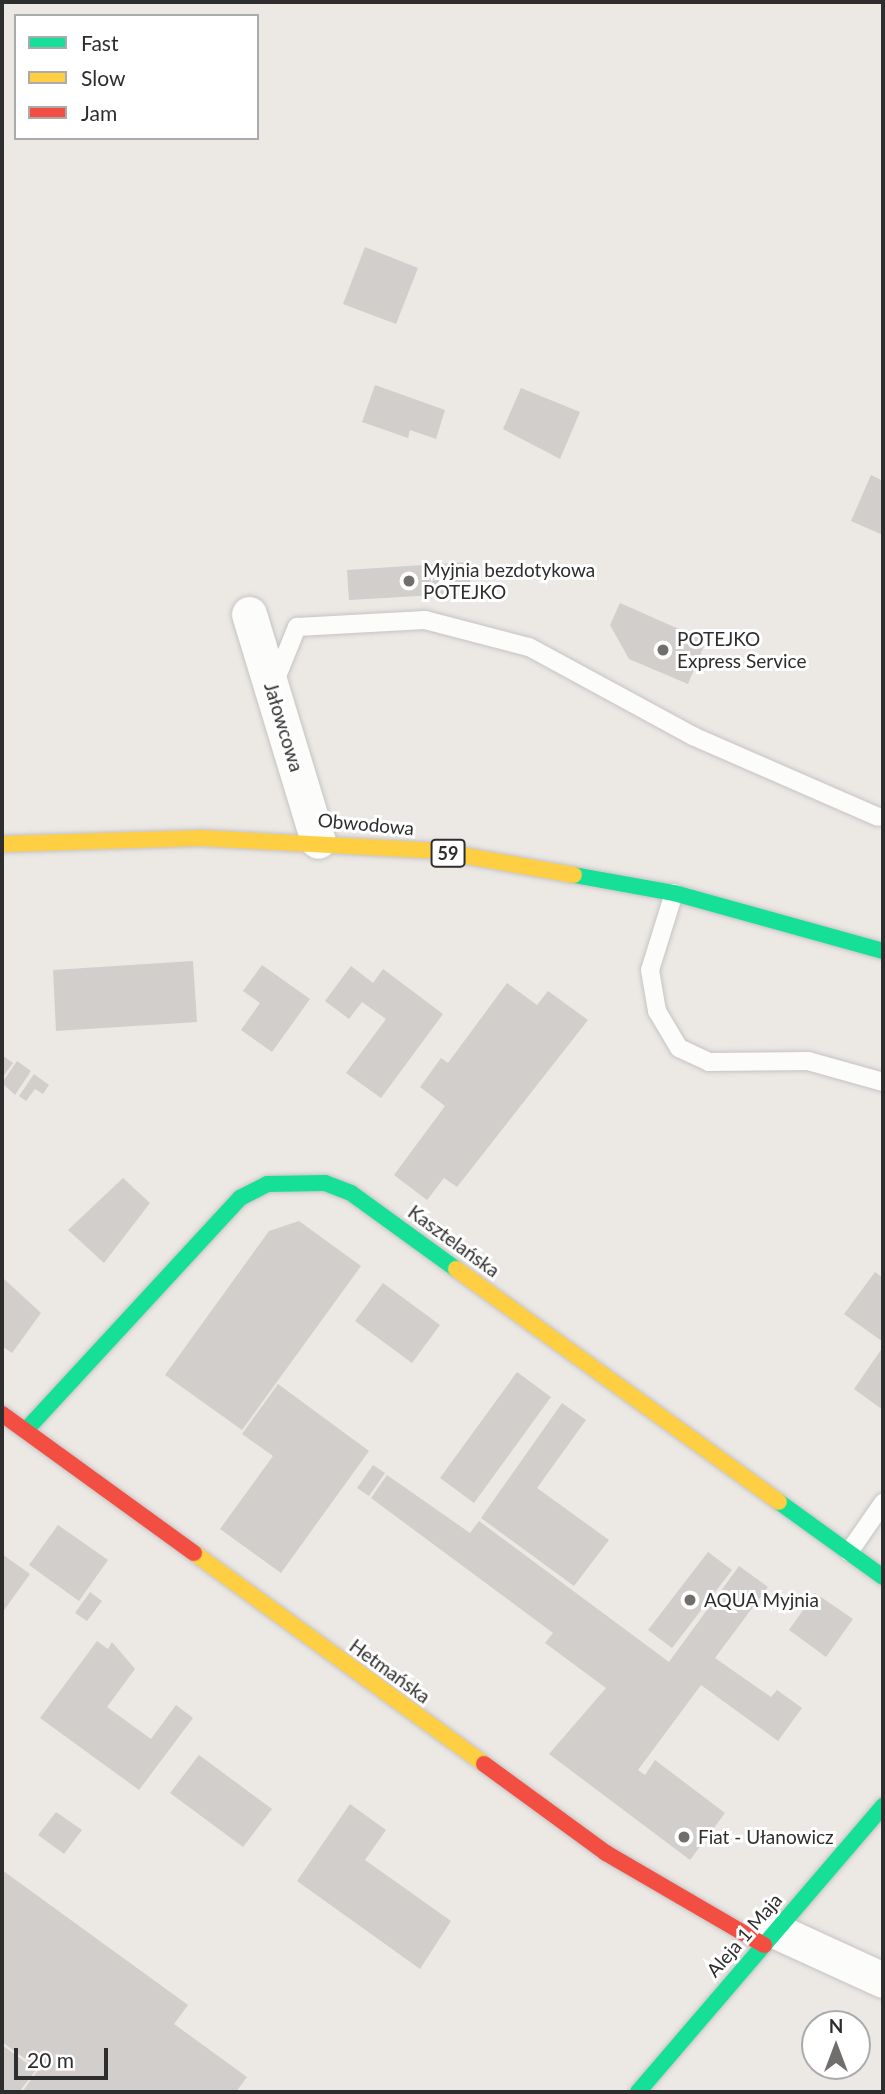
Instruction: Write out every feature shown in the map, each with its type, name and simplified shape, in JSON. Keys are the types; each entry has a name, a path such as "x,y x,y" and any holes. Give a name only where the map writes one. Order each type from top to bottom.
{"street":[{"name":"Jałowcowa","path":"249,614 318,841"},
{"name":"Obwodowa","path":"2,844 318,841 438,851 674,893 883,951"},
{"name":"Kasztelańska","path":"26,1430 240,1198 267,1184 325,1183 351,1193 883,1577"},
{"name":"Hetmańska","path":"2,1414 606,1853 770,1938"},
{"name":"Aleja 1 Maja","path":"638,2092 883,1806"},
{"path":"770,1938 883,1980"}],"lane":[{"path":"272,689 297,627 425,620 529,647 693,736 878,817"},
{"path":"674,893 650,970 657,1010 679,1048 709,1062 808,1061 883,1082"},
{"path":"849,1552 883,1503"}],"building":[{"path":"365,247 418,268 396,324 343,304"},
{"path":"375,385 445,410 436,439 410,430 408,438 362,422"},
{"path":"521,388 580,412 560,459 503,429"},
{"path":"871,475 883,481 883,535 851,521"},
{"name":"Myjnia bezdotykowa POTEJKO","path":"469,562 471,593 349,600 347,570"},
{"name":"POTEJKO Express Service","path":"620,603 706,641 688,684 629,659 610,625"},
{"path":"193,961 197,1022 56,1031 53,970"},
{"path":"262,965 310,999 272,1052 241,1030 260,1003 243,991"},
{"path":"351,966 373,983 383,969 443,1014 381,1098 346,1073 386,1019 362,1002 349,1019 325,1001"},
{"path":"507,983 537,1005 548,991 588,1020 457,1187 444,1178 427,1200 394,1175 445,1106 420,1087 441,1058 448,1063"},
{"path":"2,1055 13,1063 2,1078"},
{"path":"17,1061 31,1071 15,1095 2,1083"},
{"path":"34,1074 49,1085 43,1094 35,1089 26,1101 19,1096"},
{"path":"123,1178 150,1203 104,1263 68,1230"},
{"path":"299,1221 361,1266 242,1430 165,1375 269,1231"},
{"path":"875,1272 883,1278 883,1342 844,1314"},
{"path":"4,1279 41,1313 12,1353 2,1346"},
{"path":"383,1283 440,1325 412,1363 355,1321"},
{"path":"883,1347 883,1410 854,1389"},
{"path":"517,1372 551,1397 474,1503 440,1478"},
{"path":"278,1384 369,1451 281,1573 220,1529 273,1456 242,1434"},
{"path":"562,1403 586,1420 537,1488 609,1540 574,1586 481,1518"},
{"path":"373,1465 385,1473 369,1496 357,1488"},
{"path":"387,1475 470,1533 479,1521 669,1662 739,1566 768,1587 715,1658 771,1697 777,1690 802,1708 778,1741 701,1685 638,1770 645,1775 655,1760 725,1813 690,1860 549,1754 606,1688 545,1643 553,1633 371,1498"},
{"path":"58,1525 108,1560 79,1601 29,1565"},
{"name":"AQUA Myjnia","path":"708,1552 732,1570 672,1648 648,1630"},
{"path":"2,1554 30,1574 2,1613"},
{"path":"90,1592 102,1601 87,1621 75,1613"},
{"path":"815,1593 853,1619 826,1657 789,1630"},
{"path":"97,1641 108,1649 112,1642 135,1669 107,1707 151,1739 176,1705 193,1718 139,1790 40,1718"},
{"path":"199,1755 272,1809 243,1847 170,1793"},
{"path":"350,1804 386,1830 365,1860 451,1921 420,1969 297,1881"},
{"path":"56,1812 82,1830 64,1854 38,1835"},
{"path":"2,1870 188,2005 174,2024 247,2077 236,2092 22,2092 39,2069 2,2042"},
{"path":"2,2045 36,2070 19,2092 2,2092"}],"traffic: fast":[{"path":"574,875 674,893 883,951"},
{"path":"26,1430 240,1198 267,1184 325,1183 351,1193 456,1269"},
{"path":"779,1502 883,1577"},
{"path":"638,2092 883,1806"}],"traffic: slow":[{"path":"2,844 200,838 438,851 574,875"},
{"path":"456,1269 779,1502"},
{"path":"194,1553 484,1764"}],"traffic: jam":[{"path":"2,1414 194,1553"},
{"path":"484,1764 606,1853 764,1945"}],"place":[{"name":"Myjnia bezdotykowa POTEJKO","path":"409,581"},
{"name":"POTEJKO Express Service","path":"663,650"},
{"name":"AQUA Myjnia","path":"690,1600"},
{"name":"Fiat - Ułanowicz","path":"684,1837"}]}
